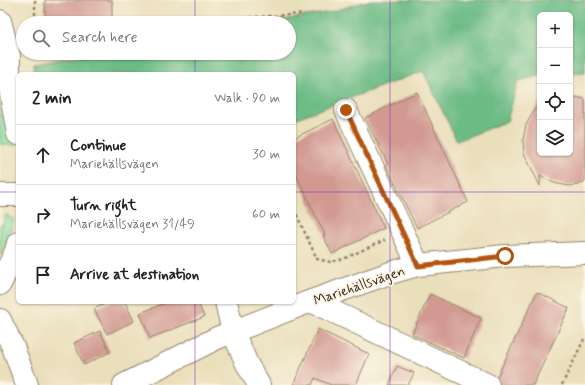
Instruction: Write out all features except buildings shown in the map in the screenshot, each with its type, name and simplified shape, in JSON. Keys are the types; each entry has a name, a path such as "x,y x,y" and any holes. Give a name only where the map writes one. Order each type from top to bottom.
{"street":[{"path":"1,28 9,55 9,83 16,123"},
{"path":"346,110 418,266"},
{"path":"0,195 16,195"},
{"path":"0,284 16,251"},
{"name":"Mariehällsvägen","path":"124,385 217,338 311,300 390,273 418,266 505,256 585,253"},
{"path":"311,300 488,385"},
{"path":"226,304 233,332 247,364 259,385"},
{"path":"0,320 13,347 27,385"}],"path":[{"path":"35,0 35,16"},
{"path":"272,16 304,14"},
{"path":"296,213 318,259 331,262 343,259 402,232"},
{"path":"562,385 585,337"}],"green space":[{"path":"371,0 585,0 585,73 573,72 573,12 537,12 537,77 518,81 507,121 457,141 423,71 296,118 296,72 33,72 34,64 56,60 296,60 296,18 330,12"},
{"path":"0,95 16,146 0,144"},
{"path":"6,215 14,220 0,256 0,225 3,225"}],"route":[{"path":"346,110 418,266 505,256"}]}
